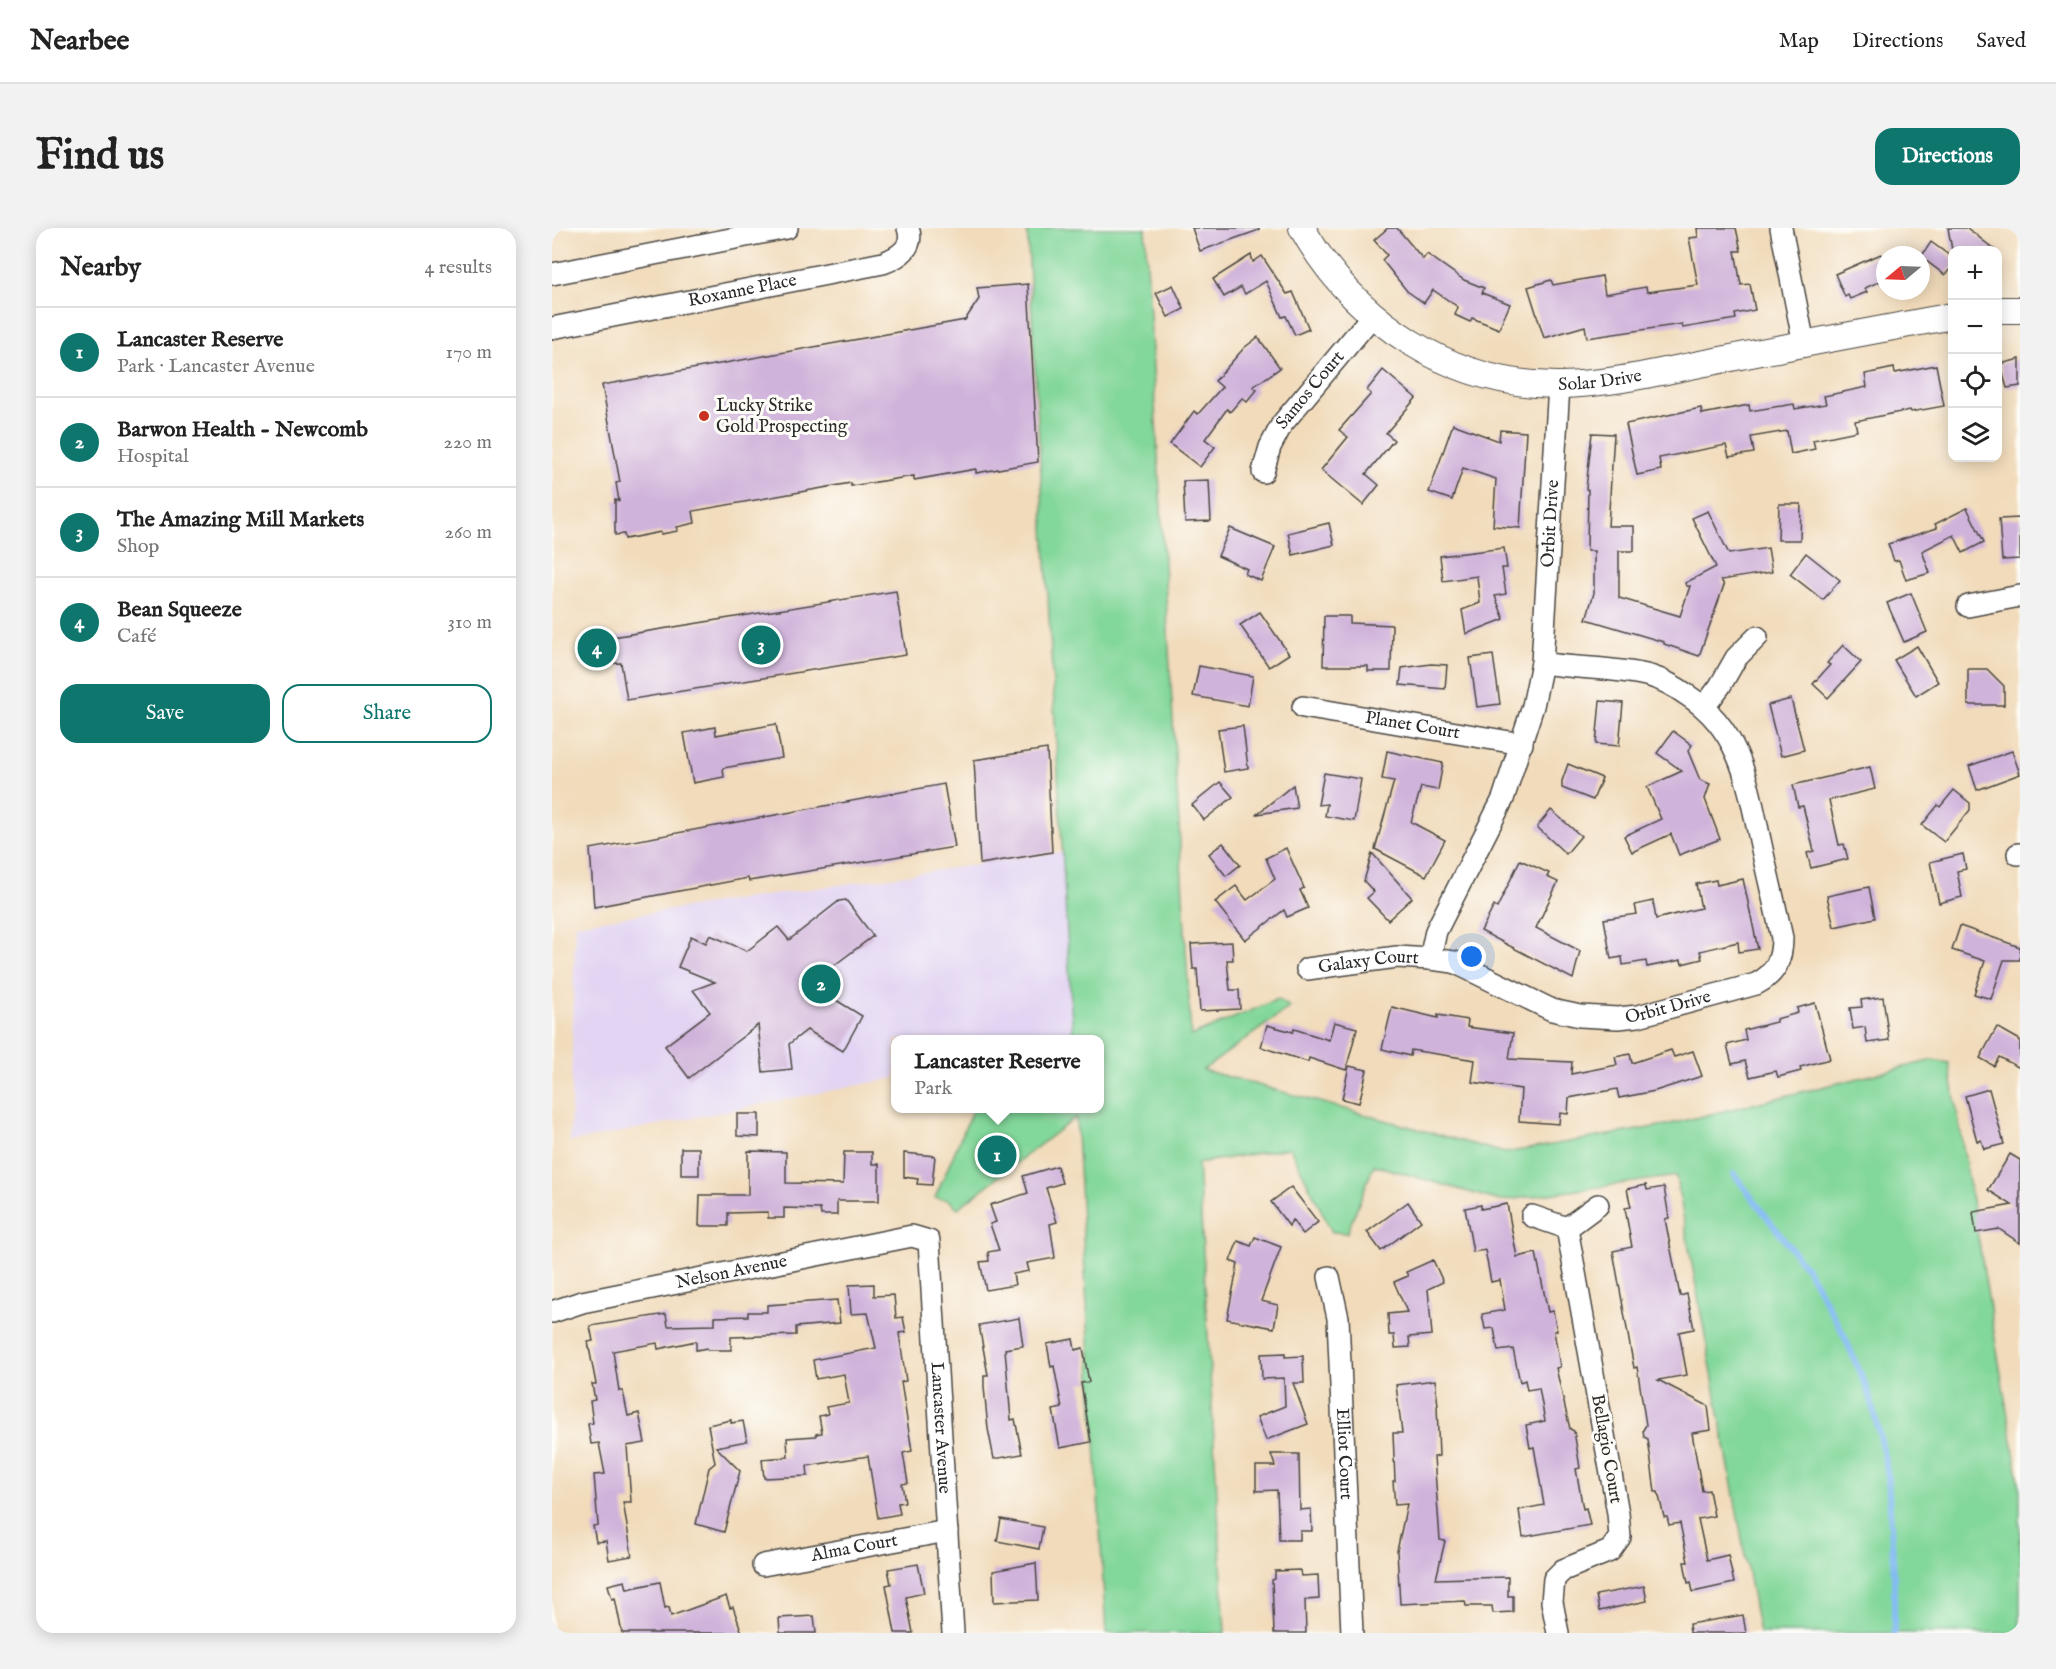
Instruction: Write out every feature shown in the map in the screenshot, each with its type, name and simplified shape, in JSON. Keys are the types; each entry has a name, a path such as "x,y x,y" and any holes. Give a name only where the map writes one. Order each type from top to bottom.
{"street":[{"path":"552,274 787,228"},
{"name":"Roxanne Place","path":"552,328 883,263 897,258 906,249 911,236 908,228"},
{"name":"Solar Drive","path":"1302,228 1317,254 1340,284 1372,316 1414,344 1447,361 1485,376 1517,382 1559,385 1625,378 1948,317"},
{"path":"1781,228 1804,344"},
{"path":"2002,310 2020,310"},
{"name":"Samos Court","path":"1263,472 1270,447 1282,424 1372,316"},
{"name":"Orbit Drive","path":"1542,663 1621,671 1652,677 1705,706 1727,735 1739,758 1748,784 1782,938 1782,956 1776,969 1767,979 1638,1016 1617,1018 1580,1016 1552,1010 1454,962 1430,958 1437,931 1503,799 1522,744 1542,663 1559,385"},
{"path":"1968,606 2020,596"},
{"path":"1705,706 1736,658 1757,636"},
{"name":"Planet Court","path":"1303,707 1522,744"},
{"name":"Galaxy Court","path":"1306,969 1397,957 1430,958"},
{"path":"1532,1216 1567,1228 1598,1205"},
{"name":"Bellagio Court","path":"1558,1633 1552,1602 1554,1579 1563,1570 1610,1551 1620,1537 1618,1513 1567,1228"},
{"name":"Nelson Avenue","path":"552,1312 582,1302 912,1236"},
{"name":"Lancaster Avenue","path":"912,1236 929,1241 953,1633"},
{"name":"Elliot Court","path":"1329,1277 1338,1318 1352,1633"},
{"name":"Alma Court","path":"763,1565 947,1531"}],"shaded area":[{"path":"1062,852 1073,1035 891,1035 891,1079 570,1142 575,924"}],"green space":[{"path":"1027,228 1145,228 1191,1036 1278,999 1290,1007 1203,1070 1505,1153 1666,1125 1933,1060 1949,1063 2020,1488 2020,1633 1759,1633 1676,1176 1500,1201 1374,1165 1347,1233 1332,1232 1290,1148 1198,1163 1225,1633 1106,1633 1076,1117 958,1208 948,1200 935,1198 971,1113 1104,1113 1104,1035 1073,1035"}],"building":[{"path":"1192,228 1259,228 1259,230 1200,251"},
{"path":"1388,228 1397,228 1423,259 1427,254 1464,280 1484,288 1482,293 1510,304 1499,329 1472,318 1470,322 1455,315 1458,307 1433,290 1424,303 1407,291 1382,260 1387,255 1374,240"},
{"path":"1697,228 1736,228 1741,251 1735,251 1741,285 1750,284 1755,310 1735,314 1736,319 1683,328 1682,324 1587,338 1585,326 1544,338 1528,287 1551,280 1553,285 1602,276 1605,294 1646,287 1647,292 1698,285 1689,238 1698,237"},
{"path":"1948,228 1967,228 1990,246 1951,246"},
{"path":"1931,242 1948,254 1948,272 1945,275 1930,264 1928,246"},
{"path":"1251,255 1253,262 1262,256 1287,294 1293,292 1309,329 1295,335 1286,316 1282,317 1266,281 1245,294 1241,287 1224,297 1213,279"},
{"path":"1876,256 1876,283 1865,288 1867,292 1850,299 1848,295 1845,297 1835,274"},
{"path":"1028,284 1038,462 976,473 976,469 914,480 914,476 851,486 851,483 693,511 695,523 677,527 678,531 625,539 624,534 615,535 615,500 619,501 616,483 620,482 602,385 965,320 979,299 977,288"},
{"path":"1173,285 1184,309 1168,317 1156,293"},
{"path":"1258,337 1280,368 1253,387 1257,390 1247,402 1242,398 1230,412 1227,409 1205,439 1215,447 1200,467 1170,444 1194,411 1198,414 1222,387 1215,381 1244,348"},
{"path":"2020,359 2020,386 2007,388 2002,364"},
{"path":"1936,365 1944,406 1855,421 1857,431 1813,440 1815,449 1791,454 1787,431 1751,437 1754,453 1729,457 1726,445 1659,458 1661,470 1637,475 1626,424 1701,408 1702,414 1749,405 1750,411 1794,404 1795,409 1826,404 1824,396 1867,387 1865,374 1894,368 1895,373"},
{"path":"1383,370 1416,398 1386,433 1394,440 1366,474 1379,485 1363,505 1321,470 1348,437 1339,430 1371,394 1367,390"},
{"path":"1453,424 1499,441 1500,430 1526,432 1520,528 1493,526 1496,479 1463,468 1452,500 1429,492"},
{"path":"1592,433 1614,434 1608,526 1634,526 1634,551 1619,551 1619,598 1680,616 1690,586 1686,586 1685,583 1716,567 1692,518 1708,511 1729,554 1768,548 1772,572 1721,580 1724,585 1699,656 1664,644 1664,642 1586,619 1594,593 1594,551 1587,551 1588,490 1586,489"},
{"path":"1209,480 1211,521 1185,522 1183,481"},
{"path":"1779,504 1801,504 1800,540 1778,540"},
{"path":"1967,508 1984,542 1963,553 1954,535 1922,551 1930,573 1906,580 1899,560 1894,561 1888,544 1937,528 1935,524"},
{"path":"2020,518 2020,559 2002,560 1999,519"},
{"path":"1329,523 1334,545 1293,555 1288,533"},
{"path":"1230,528 1275,547 1261,581 1245,574 1247,569 1218,556"},
{"path":"1504,548 1507,568 1502,568 1506,594 1495,596 1504,619 1466,634 1462,610 1480,603 1477,576 1443,581 1440,556"},
{"path":"1806,553 1840,580 1823,600 1790,574"},
{"path":"896,591 906,655 627,700 621,663 585,665 590,632 606,631 606,638"},
{"path":"1911,593 1927,632 1904,642 1887,603"},
{"path":"1260,612 1289,654 1269,667 1240,625"},
{"path":"1324,616 1350,616 1350,623 1392,625 1391,671 1368,671 1368,666 1323,666"},
{"path":"1843,645 1861,662 1828,698 1813,684 1830,665 1827,663"},
{"path":"1917,646 1938,682 1916,696 1894,660"},
{"path":"1493,655 1500,704 1477,707 1470,658"},
{"path":"1431,664 1447,665 1445,689 1400,685 1402,668"},
{"path":"1199,666 1253,676 1248,706 1193,696"},
{"path":"1968,669 1987,669 2004,686 2004,705 1968,705"},
{"path":"1791,699 1804,750 1781,756 1768,705"},
{"path":"1600,701 1623,703 1619,746 1596,744"},
{"path":"776,724 782,758 723,768 724,777 693,783 684,733 715,727 716,735"},
{"path":"1243,726 1248,768 1224,772 1218,729"},
{"path":"1673,731 1692,745 1688,751 1700,780 1710,784 1705,799 1720,839 1679,855 1671,834 1632,852 1624,836 1661,819 1647,787 1682,771 1657,753"},
{"path":"1047,749 1052,852 980,864 974,760"},
{"path":"1387,751 1443,763 1438,790 1421,787 1411,822 1445,840 1426,876 1375,849 1394,781 1382,779"},
{"path":"2012,751 2020,774 1977,790 1969,766"},
{"path":"1568,764 1602,778 1593,800 1562,788"},
{"path":"1870,767 1875,789 1829,800 1839,845 1844,844 1848,859 1811,868 1807,853 1814,851 1803,806 1798,807 1793,785"},
{"path":"1324,773 1361,779 1354,821 1325,816 1327,804 1318,805"},
{"path":"1220,782 1233,797 1204,820 1192,805"},
{"path":"944,784 955,847 749,881 748,878 594,907 590,849"},
{"path":"1293,785 1297,808 1257,814"},
{"path":"1954,790 1970,803 1970,810 1944,842 1922,825"},
{"path":"1551,810 1581,836 1566,854 1537,827"},
{"path":"1223,843 1240,865 1226,876 1209,854"},
{"path":"1286,848 1304,888 1300,890 1308,908 1287,917 1284,910 1245,940 1215,902 1236,886 1247,900 1275,879 1266,858"},
{"path":"1372,853 1412,898 1388,920 1367,898 1374,892 1364,881"},
{"path":"1963,854 1966,869 1957,871 1962,897 1939,903 1930,862"},
{"path":"1520,860 1549,873 1547,877 1558,882 1536,928 1580,951 1573,979 1481,931 1494,906 1497,908"},
{"path":"1743,879 1758,949 1739,952 1738,942 1700,951 1702,959 1682,964 1681,960 1647,967 1646,961 1623,965 1622,957 1611,959 1604,919 1637,914 1635,905 1653,901 1656,919 1701,908 1696,884 1716,880 1717,885"},
{"path":"1869,887 1875,918 1834,927 1827,896"},
{"path":"846,900 873,936 828,970 831,997 862,1016 843,1051 807,1030 789,1044 792,1069 763,1072 758,1025 689,1078 665,1046 710,1012 693,990 715,982 678,967 691,936 706,943 710,935 747,951 778,927 789,940 839,901"},
{"path":"1960,926 2020,947 2020,960 2004,960 1991,999 1974,994 1985,961 1952,950"},
{"path":"1232,942 1233,960 1227,960 1230,990 1239,990 1240,1009 1200,1011 1197,969 1193,969 1191,944"},
{"path":"1883,997 1889,1040 1867,1043 1865,1027 1853,1029 1850,1008 1862,1007 1861,1000"},
{"path":"1815,1003 1830,1059 1800,1067 1801,1071 1778,1077 1776,1071 1750,1077 1745,1061 1732,1064 1727,1045 1746,1040 1744,1030 1776,1022 1776,1019 1798,1013 1797,1008"},
{"path":"1392,1007 1438,1018 1438,1015 1468,1020 1467,1027 1513,1033 1509,1059 1572,1062 1571,1074 1617,1065 1615,1057 1630,1054 1632,1063 1671,1050 1674,1057 1693,1051 1702,1076 1655,1091 1619,1098 1617,1089 1569,1098 1568,1114 1560,1113 1559,1124 1519,1121 1521,1089 1472,1082 1475,1060 1411,1050 1410,1056 1382,1049"},
{"path":"1334,1022 1357,1028 1346,1070 1309,1058 1308,1062 1261,1047 1267,1025 1293,1032 1294,1029 1329,1040"},
{"path":"1997,1027 2020,1040 2020,1068 1999,1057 1994,1066 1980,1058"},
{"path":"1349,1066 1367,1070 1359,1103 1342,1099"},
{"path":"1989,1089 2004,1144 1984,1149 1981,1140 1977,1141 1965,1096"},
{"path":"737,1114 759,1114 759,1137 737,1136"},
{"path":"681,1148 699,1148 699,1175 681,1175"},
{"path":"748,1151 786,1152 786,1183 843,1184 844,1152 872,1152 872,1164 879,1164 879,1201 837,1201 837,1215 821,1215 820,1209 784,1208 784,1218 768,1218 768,1212 728,1213 728,1226 699,1226 700,1195 748,1195"},
{"path":"904,1153 935,1156 932,1185 917,1184 918,1179 904,1177"},
{"path":"2010,1154 2020,1160 2020,1243 1999,1229 1976,1233 1973,1212 2012,1205 1988,1190"},
{"path":"1057,1166 1062,1183 1046,1188 1057,1222 1050,1224 1055,1258 1027,1263 1029,1271 1013,1274 1015,1285 986,1290 980,1262 989,1261 988,1252 999,1250 990,1224 996,1222 990,1205 1028,1193 1023,1176"},
{"path":"1646,1185 1647,1190 1664,1187 1669,1218 1665,1219 1680,1296 1687,1294 1694,1329 1679,1332 1687,1375 1658,1380 1708,1406 1711,1430 1692,1433 1702,1491 1709,1490 1714,1516 1698,1519 1707,1560 1728,1555 1734,1583 1693,1592 1691,1582 1688,1583 1684,1562 1688,1562 1680,1523 1669,1525 1667,1517 1664,1517 1658,1492 1655,1492 1648,1439 1644,1437 1643,1430 1646,1425 1637,1367 1634,1368 1613,1251 1632,1247 1625,1208 1631,1207 1627,1189"},
{"path":"1291,1187 1318,1222 1303,1234 1292,1220 1289,1226 1271,1202"},
{"path":"1408,1202 1421,1221 1381,1251 1367,1232"},
{"path":"1507,1204 1517,1257 1536,1253 1548,1312 1553,1311 1560,1367 1556,1368 1570,1429 1574,1431 1580,1468 1576,1469 1583,1509 1586,1508 1590,1525 1523,1537 1519,1510 1544,1505 1534,1447 1530,1448 1526,1425 1545,1421 1539,1388 1527,1390 1525,1380 1520,1382 1513,1349 1498,1351 1494,1328 1485,1329 1482,1314 1505,1310 1500,1280 1491,1282 1485,1250 1473,1252 1465,1208 1481,1205 1481,1209"},
{"path":"1255,1237 1281,1247 1261,1301 1278,1305 1274,1328 1227,1319 1238,1264 1230,1261 1238,1241 1251,1246"},
{"path":"1433,1260 1443,1282 1428,1289 1432,1335 1409,1337 1410,1347 1395,1348 1394,1335 1389,1335 1388,1314 1407,1312 1394,1282 1408,1276 1406,1272"},
{"path":"874,1284 874,1296 894,1295 896,1318 903,1317 906,1332 899,1333 906,1381 901,1382 912,1451 903,1453 908,1483 902,1484 905,1502 898,1503 900,1514 878,1518 868,1456 807,1466 808,1476 764,1478 762,1459 788,1457 787,1438 816,1436 822,1433 819,1416 828,1414 826,1407 849,1403 844,1374 816,1379 813,1360 876,1348 868,1313 851,1314 849,1285"},
{"path":"837,1300 840,1323 796,1327 796,1335 731,1337 731,1350 708,1350 707,1348 696,1350 696,1341 658,1349 657,1343 613,1351 619,1391 623,1391 628,1416 639,1413 645,1443 627,1446 631,1502 623,1502 632,1556 609,1560 606,1541 596,1542 593,1526 598,1525 594,1475 605,1474 599,1443 591,1444 588,1424 593,1423 590,1401 595,1400 592,1384 596,1384 588,1342 593,1341 590,1326 666,1314 668,1326 715,1325 715,1317 748,1316 748,1312 767,1312 767,1305"},
{"path":"1019,1318 1023,1346 1005,1349 1011,1420 1015,1419 1022,1454 994,1459 988,1429 984,1387 984,1375 988,1375 979,1325"},
{"path":"1073,1339 1075,1350 1083,1348 1089,1382 1081,1383 1091,1442 1060,1448 1053,1410 1062,1408 1047,1344"},
{"path":"1285,1353 1285,1357 1303,1356 1304,1383 1293,1383 1308,1424 1266,1440 1257,1417 1285,1406 1284,1378 1262,1379 1261,1354"},
{"path":"1435,1380 1439,1456 1434,1457 1440,1540 1445,1541 1436,1579 1508,1577 1508,1596 1513,1596 1513,1612 1493,1613 1492,1606 1466,1606 1465,1601 1400,1604 1397,1551 1407,1504 1395,1505 1393,1433 1402,1433 1396,1385"},
{"path":"731,1420 731,1423 743,1421 747,1441 716,1447 740,1471 724,1532 696,1524 709,1468 715,1463 708,1425"},
{"path":"1271,1454 1299,1454 1300,1510 1311,1509 1312,1531 1300,1531 1300,1540 1279,1540 1277,1490 1256,1491 1256,1466 1275,1466"},
{"path":"1001,1519 1043,1527 1039,1549 997,1541"},
{"path":"1036,1563 1038,1600 994,1602 993,1571"},
{"path":"918,1564 924,1593 906,1597 913,1633 895,1633 886,1585 891,1584 888,1569"},
{"path":"1300,1570 1301,1576 1318,1575 1319,1599 1305,1600 1306,1633 1274,1633 1272,1580 1275,1579 1275,1571"},
{"path":"625,1581 627,1589 660,1582 665,1608 669,1607 671,1616 726,1596 730,1608 733,1607 742,1633 622,1633 615,1598 612,1599 608,1585"},
{"path":"1644,1586 1647,1601 1599,1611 1596,1595"},
{"path":"1743,1615 1746,1633 1690,1633 1689,1624"},
{"path":"814,1616 816,1633 780,1633 779,1618"}],"waterway":[{"path":"1734,1174 1809,1272 1844,1335 1869,1394 1888,1476 1894,1575 1894,1633"}],"place":[{"name":"Lucky Strike Gold Prospecting","path":"704,416"},
{"name":"The Amazing Mill Markets","path":"761,645"},
{"name":"Bean Squeeze","path":"597,648"},
{"name":"Barwon Health - Newcomb","path":"821,984"},
{"name":"Lancaster Reserve","path":"997,1155"}]}
